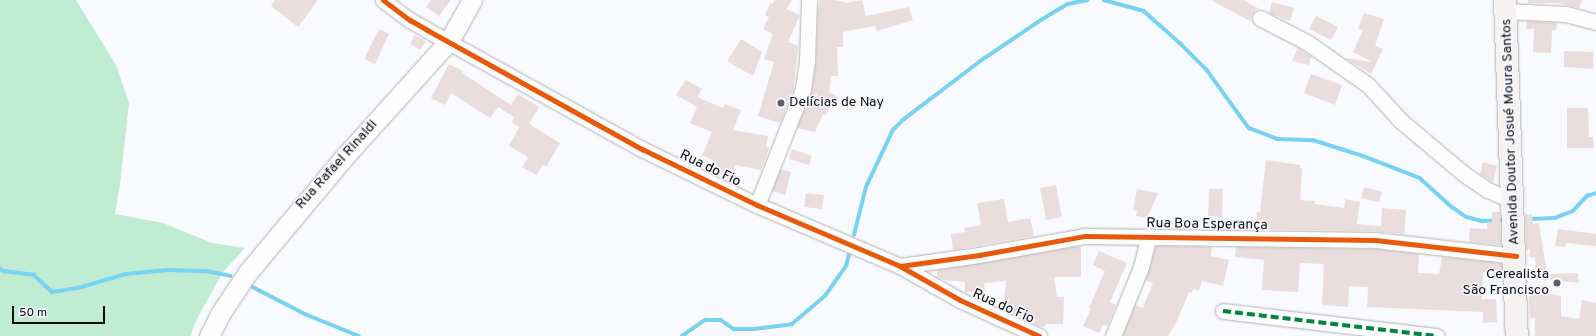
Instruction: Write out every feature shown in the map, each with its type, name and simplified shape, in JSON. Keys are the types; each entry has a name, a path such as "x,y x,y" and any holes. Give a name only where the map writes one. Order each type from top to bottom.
{"main road":[{"name":"Avenida Doutor Josué Moura Santos","path":"1506,5 1516,256 1517,336"}],"street":[{"name":"Rua do Fio","path":"383,0 410,20 537,92 642,149 757,204 900,266 966,303 1039,336"},
{"name":"Rua Rafael Rinaldi","path":"209,336 232,293 295,214 449,41 472,0"},
{"path":"757,204 803,89 807,61 809,0"},
{"path":"1506,5 1566,14 1596,22"},
{"path":"1260,18 1308,43 1368,85 1402,121 1464,174 1488,190 1514,201"},
{"path":"1113,336 1141,267 1149,236"},
{"name":"Rua Boa Esperança","path":"900,266 979,255 1073,237 1149,236 1375,240 1516,256"},
{"path":"1223,311 1437,336"}],"green space":[{"path":"0,0 76,0 116,65 129,103 120,184 115,214 163,223 212,243 245,248 223,272 197,319 190,336 0,336"}],"building":[{"path":"275,0 318,0 298,27 271,6"},
{"path":"431,0 451,0 439,16 426,7"},
{"path":"775,0 792,0 786,9 800,15 788,42 798,46 794,87 780,123 758,116 774,62 764,59 773,34 763,29 769,17 765,15 770,3 772,4"},
{"path":"820,0 835,0 846,3 862,0 866,16 909,7 913,20 877,31 875,26 843,32 843,47 837,47 838,76 831,76 829,92 838,97 833,107 830,105 825,116 823,114 815,132 797,128 812,90 816,61 818,10"},
{"path":"1211,0 1243,0 1258,8 1252,14 1250,21"},
{"path":"1528,0 1582,0 1579,8 1558,3 1528,3"},
{"path":"1272,2 1294,8 1290,21 1269,13"},
{"path":"1364,13 1384,19 1375,46 1383,49 1371,74 1345,58 1372,62 1353,52 1363,30 1358,29"},
{"path":"1316,16 1338,27 1331,40 1309,29"},
{"path":"1527,21 1557,23 1556,30 1552,30 1551,53 1533,52 1534,29 1526,29"},
{"path":"379,29 389,34 375,64 364,59"},
{"path":"415,35 426,42 420,50 410,44"},
{"path":"741,39 762,52 753,76 727,61"},
{"path":"1298,48 1311,56 1309,65 1292,61"},
{"path":"1564,51 1593,52 1593,69 1564,67"},
{"path":"449,64 463,71 462,73 511,105 518,94 539,107 529,124 560,143 546,167 543,165 537,175 522,167 528,158 509,146 519,127 512,122 514,117 498,107 490,118 451,93 445,105 431,98"},
{"path":"1311,74 1342,85 1335,105 1304,93"},
{"path":"686,80 702,89 697,97 723,108 725,104 741,110 733,130 768,136 766,147 769,147 768,152 761,170 735,165 732,175 715,170 717,162 702,155 712,132 690,123 697,107 676,95"},
{"path":"1567,108 1588,108 1589,137 1593,137 1594,148 1567,148"},
{"path":"792,149 812,156 809,165 789,159"},
{"path":"1266,160 1300,165 1300,168 1302,168 1300,200 1315,201 1315,204 1344,208 1345,199 1360,202 1357,224 1381,226 1382,208 1406,210 1404,234 1375,231 1255,229 1257,212 1260,212"},
{"path":"1483,162 1497,166 1493,182 1480,174"},
{"path":"781,169 791,172 785,195 772,191"},
{"path":"1056,185 1062,217 1046,220 1040,188"},
{"path":"1364,187 1382,192 1379,202 1361,198"},
{"path":"1137,189 1158,193 1147,218 1136,216 1137,211 1133,210"},
{"path":"1209,189 1223,189 1222,217 1208,216"},
{"path":"806,193 824,195 822,209 804,207"},
{"path":"1004,199 1008,222 1030,218 1034,236 953,250 951,234 965,232 964,228 981,225 977,203"},
{"path":"1492,212 1500,212 1501,245 1469,242 1470,228 1487,229 1487,223 1492,223"},
{"path":"1532,214 1533,224 1539,223 1548,280 1536,279 1535,258 1529,257 1530,249 1526,250 1525,215"},
{"path":"1558,229 1596,234 1596,246 1566,243 1565,247 1555,246"},
{"path":"1156,246 1212,247 1211,256 1229,260 1223,286 1202,281 1199,291 1193,289 1192,293 1189,292 1177,321 1168,336 1123,336 1135,305 1143,308 1153,283 1145,281"},
{"path":"1081,247 1081,277 1054,277 1057,297 1064,297 1063,324 1045,324 1045,327 1040,326 1034,324 1035,318 1017,316 1013,314 1014,312 1003,310 1006,281 984,283 985,291 965,292 965,282 944,280 937,276 937,270"},
{"path":"1236,247 1374,249 1419,254 1418,273 1439,274 1442,257 1502,263 1502,273 1483,272 1482,299 1496,299 1497,322 1483,323 1483,312 1367,307 1368,287 1349,286 1348,307 1322,305 1324,264 1300,263 1298,292 1262,290 1264,260 1235,257"},
{"path":"1099,251 1127,263 1110,302 1116,305 1107,326 1103,325 1099,333 1083,326 1105,271 1093,265"},
{"path":"1578,273 1579,283 1550,280 1550,274"},
{"path":"1536,291 1561,296 1561,316 1579,319 1582,300 1596,303 1596,336 1535,336 1535,318 1530,318 1529,296 1537,294"}],"waterway":[{"path":"854,235 866,187 893,130 903,120 979,62 1041,20 1068,4 1088,0"},
{"path":"1104,0 1144,11 1180,43 1207,70 1249,128 1277,139 1313,140 1363,156 1420,178 1452,207 1467,217 1482,221 1503,220"},
{"path":"1529,219 1555,218 1573,211 1587,196 1596,193"},
{"path":"682,336 705,320 721,320 734,329 754,329 792,324 825,296 846,266 849,255"},
{"path":"0,268 3,271 34,275 52,292 78,288 126,274 168,270 206,271 231,276"},
{"path":"251,286 305,314 359,336"}],"marked path":[{"path":"1223,311 1437,336"}],"cycle path":[{"path":"383,0 410,20 427,30 642,149 757,205 900,266 960,300 1039,336"},
{"path":"900,266 979,255 1085,236 1375,240 1516,256"}],"place":[{"name":"Delícias de Nay","path":"781,103"},
{"name":"Cerealista São Francisco","path":"1557,283"}]}
